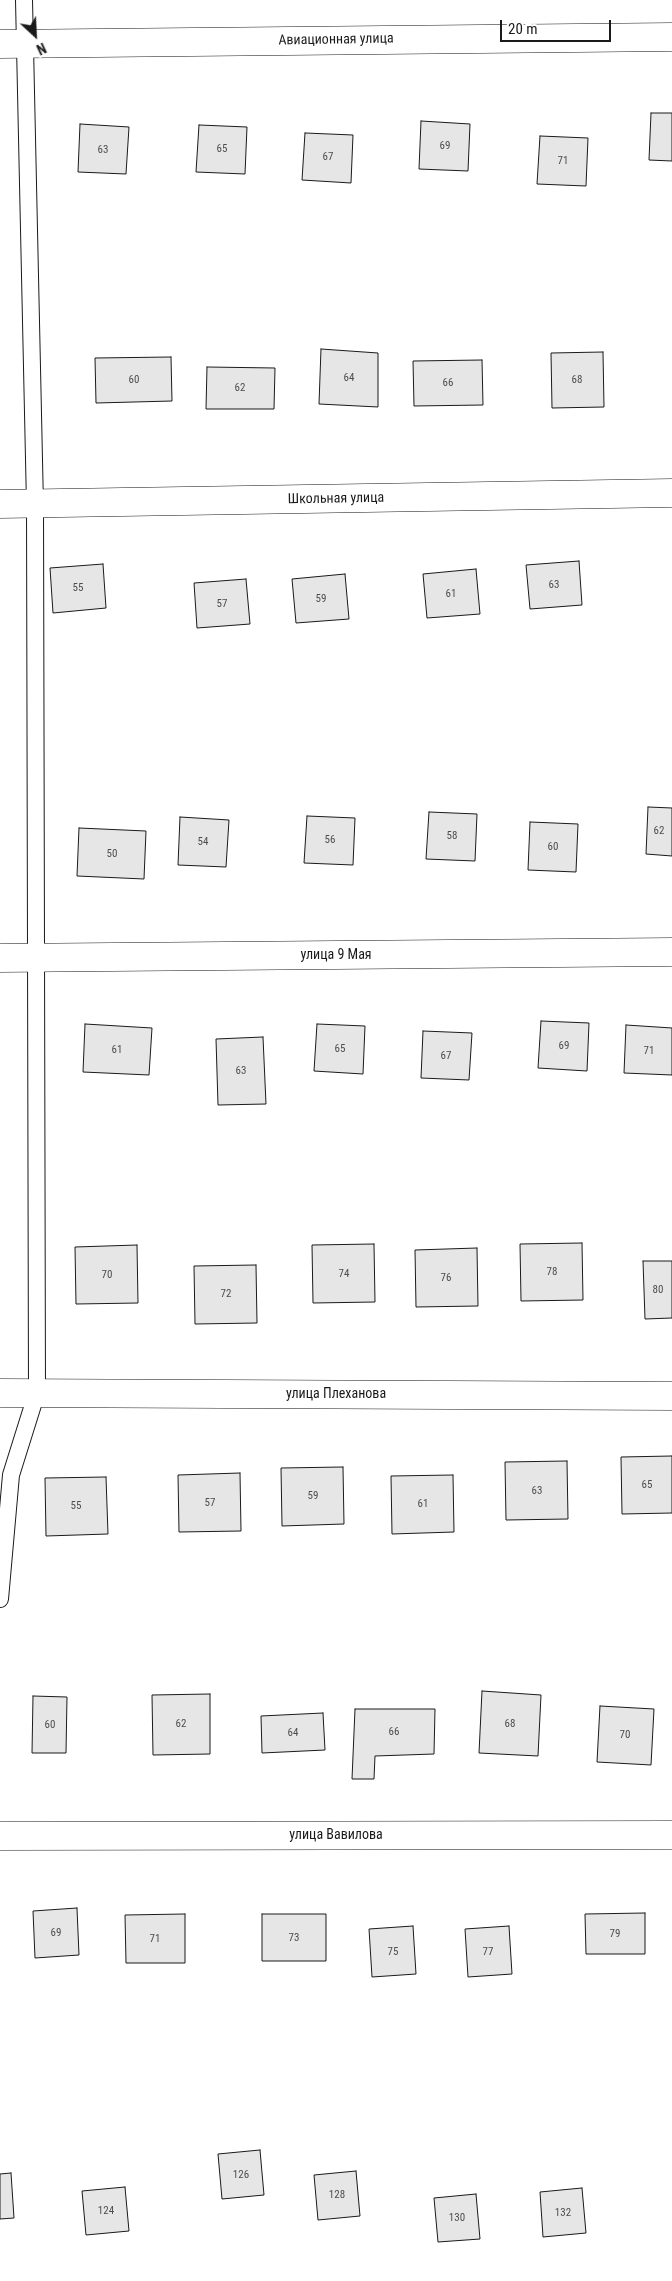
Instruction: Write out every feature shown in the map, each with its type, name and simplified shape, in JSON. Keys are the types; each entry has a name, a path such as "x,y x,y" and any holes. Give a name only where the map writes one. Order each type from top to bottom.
{"street":[{"name":"Авиационная улица","path":"12,44 672,37"},
{"name":"Школьная улица","path":"0,504 672,492"},
{"name":"улица 9 Мая","path":"0,958 672,952"},
{"name":"улица Плеханова","path":"0,1393 672,1396"},
{"name":"улица Вавилова","path":"0,1836 672,1835"}],"lane":[{"path":"0,1599 11,1475 37,1392 34,504 12,44 24,0"}],"building":[{"path":"651,113 672,113 672,161 649,160"},
{"path":"421,121 470,124 468,171 419,169"},
{"path":"80,124 129,127 126,174 78,172"},
{"path":"199,125 247,127 245,174 196,172"},
{"path":"305,133 353,135 351,183 302,180"},
{"path":"540,136 588,138 586,186 537,184"},
{"path":"321,349 378,353 378,407 319,404"},
{"path":"603,352 604,407 552,408 551,353"},
{"path":"171,357 172,401 96,403 95,358"},
{"path":"482,360 483,405 414,406 413,361"},
{"path":"207,367 275,368 274,409 206,409"},
{"path":"579,561 582,605 530,609 526,565"},
{"path":"103,564 106,608 53,613 50,568"},
{"path":"476,569 480,614 427,618 423,574"},
{"path":"345,574 349,619 296,623 292,579"},
{"path":"246,579 250,624 197,628 194,583"},
{"path":"648,807 672,808 672,856 646,854"},
{"path":"429,812 477,814 475,861 426,859"},
{"path":"307,816 355,818 353,865 304,863"},
{"path":"180,817 229,820 226,867 178,865"},
{"path":"530,822 578,824 576,872 528,870"},
{"path":"79,828 146,831 144,879 77,876"},
{"path":"541,1021 589,1023 587,1071 538,1068"},
{"path":"85,1024 152,1028 149,1075 83,1072"},
{"path":"317,1024 365,1026 363,1074 314,1071"},
{"path":"626,1025 672,1028 672,1075 624,1073"},
{"path":"423,1031 472,1033 469,1080 421,1078"},
{"path":"263,1037 266,1104 218,1105 216,1039"},
{"path":"582,1243 583,1300 521,1301 520,1244"},
{"path":"374,1244 375,1302 313,1303 312,1245"},
{"path":"137,1245 138,1303 76,1304 75,1247"},
{"path":"477,1248 478,1306 416,1307 415,1250"},
{"path":"643,1261 672,1261 672,1318 645,1319"},
{"path":"256,1265 257,1323 195,1324 194,1266"},
{"path":"672,1456 672,1513 622,1514 621,1457"},
{"path":"567,1461 568,1519 506,1520 505,1462"},
{"path":"343,1467 344,1524 282,1526 281,1468"},
{"path":"240,1473 241,1531 179,1532 178,1475"},
{"path":"453,1475 454,1532 392,1534 391,1476"},
{"path":"106,1477 108,1534 46,1536 45,1478"},
{"path":"482,1691 541,1695 538,1756 479,1753"},
{"path":"210,1694 210,1754 153,1755 152,1695"},
{"path":"33,1696 67,1697 66,1753 32,1753"},
{"path":"600,1706 654,1709 651,1765 597,1762"},
{"path":"355,1709 435,1709 434,1754 375,1756 374,1779 352,1779"},
{"path":"323,1713 325,1750 262,1753 261,1716"},
{"path":"77,1908 79,1955 35,1958 33,1911"},
{"path":"645,1913 645,1954 586,1954 585,1914"},
{"path":"185,1914 185,1963 126,1963 125,1915"},
{"path":"262,1914 326,1914 326,1961 262,1961"},
{"path":"413,1926 416,1974 372,1977 369,1929"},
{"path":"509,1926 512,1974 468,1977 465,1929"},
{"path":"260,2150 264,2195 222,2199 218,2154"},
{"path":"356,2171 360,2216 318,2220 314,2175"},
{"path":"11,2173 14,2218 0,2219 0,2174"},
{"path":"125,2187 129,2231 86,2235 82,2191"},
{"path":"582,2188 586,2233 543,2237 540,2192"},
{"path":"476,2194 480,2239 438,2242 434,2198"}]}
